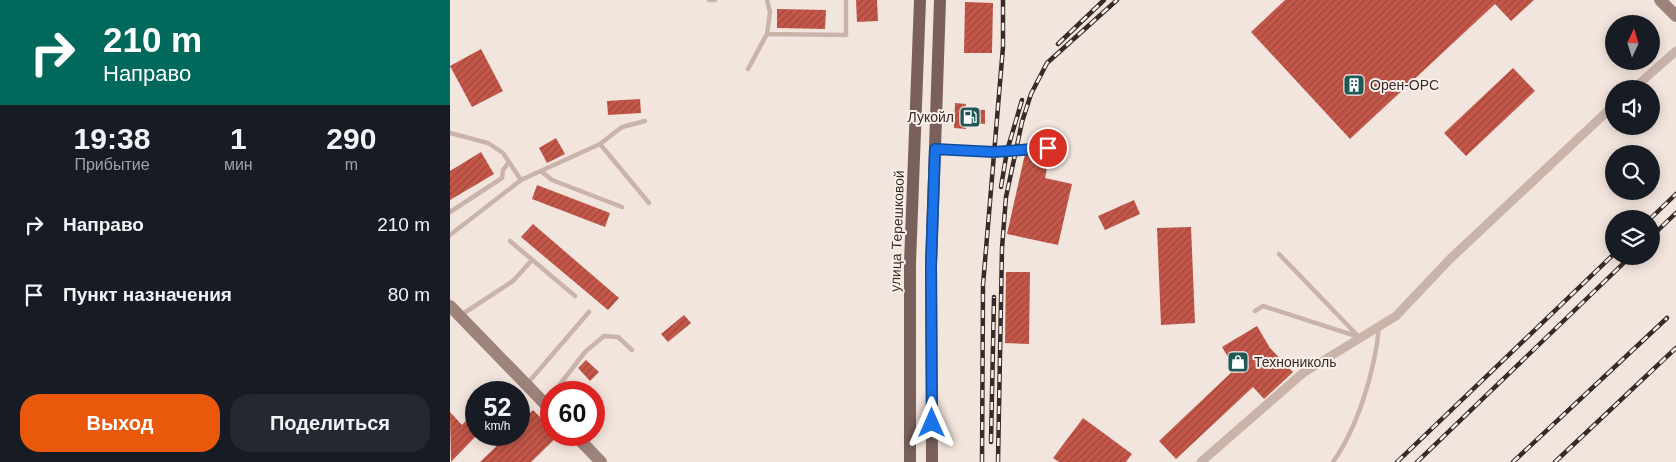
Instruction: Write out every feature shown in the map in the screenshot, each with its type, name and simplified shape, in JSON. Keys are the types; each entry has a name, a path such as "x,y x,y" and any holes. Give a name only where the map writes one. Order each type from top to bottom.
{"main road":[{"name":"улица Терешковой","path":"910,462 910,263 920,0"},
{"path":"932,462 931,265 940,0"},
{"path":"915,148 935,149"}],"street":[{"path":"1660,0 1676,16"},
{"path":"1643,80 1676,51"},
{"path":"1201,462 1303,373 1396,316 1450,259 1605,113"},
{"path":"450,306 522,381"},
{"path":"530,388 540,397"},
{"path":"586,446 601,462"}],"lane":[{"path":"709,0 715,0"},
{"path":"748,69 767,34 770,12 767,0"},
{"path":"767,34 846,35 846,0"},
{"path":"450,235 522,180 600,144 622,127 645,121"},
{"path":"450,133 488,143 503,154 522,180"},
{"path":"600,144 649,203"},
{"path":"935,149 994,152 1048,148"},
{"path":"450,212 502,178 503,170 509,162"},
{"path":"541,171 552,180 622,207"},
{"path":"510,241 575,296"},
{"path":"1279,254 1359,337"},
{"path":"459,316 513,281 532,260"},
{"path":"1255,312 1263,306 1359,337"},
{"path":"529,381 589,312"},
{"path":"1333,462 1359,414 1377,350 1379,326"},
{"path":"562,381 584,352 604,336 618,336 632,350"}],"building":[{"path":"856,0 877,0 878,21 857,22"},
{"name":"Орен-ОРС","path":"1285,0 1534,0 1511,21 1495,4 1350,139 1251,32"},
{"path":"965,2 993,3 992,53 964,53"},
{"path":"777,9 826,10 825,29 777,28"},
{"path":"481,49 503,91 472,107 450,66"},
{"path":"1513,68 1535,91 1466,156 1444,133"},
{"path":"640,99 641,113 608,115 607,101"},
{"name":"Лукойл","path":"955,103 966,104 965,109 985,110 985,124 966,123 966,129 954,128"},
{"path":"556,138 565,154 547,163 539,148"},
{"path":"481,152 494,174 450,200 450,171"},
{"path":"1025,154 1049,158 1045,178 1072,184 1058,245 1007,234"},
{"path":"537,185 610,213 605,227 532,199"},
{"path":"1134,200 1140,214 1105,230 1098,216"},
{"path":"533,224 619,298 608,310 521,237"},
{"path":"1191,227 1195,323 1161,325 1157,228"},
{"path":"1006,272 1030,272 1029,344 1005,343"},
{"path":"684,315 691,323 668,342 661,334"},
{"path":"1257,326 1270,348 1293,372 1264,399 1253,387 1176,459 1159,441 1235,369 1222,347"},
{"path":"586,360 599,372 590,381 578,368"},
{"path":"533,410 540,417 540,446 548,446 531,462 480,462 497,446 530,446 530,413"},
{"path":"450,412 462,425 465,422 466,446 451,462"},
{"path":"1083,418 1132,454 1126,462 1059,462 1053,458"}],"railway":[{"path":"982,462 983,285 1003,47 1003,0"},
{"path":"1058,44 1104,0"},
{"path":"998,462 1002,248 1006,197 1022,122 1031,94 1047,63 1117,0"},
{"path":"1001,187 1007,151 1022,100"},
{"path":"1659,210 1676,194"},
{"path":"1660,228 1676,213"},
{"path":"1397,462 1605,263"},
{"path":"1417,462 1622,265"},
{"path":"991,442 994,297"},
{"path":"1513,462 1667,318"},
{"path":"1555,462 1676,348"}],"place":[{"name":"Орен-ОРС","path":"1354,85"},
{"name":"Лукойл","path":"970,117"},
{"name":"Технониколь","path":"1238,362"}],"route":[{"path":"932,423 931,265 935,149 994,152 1048,148"}]}
